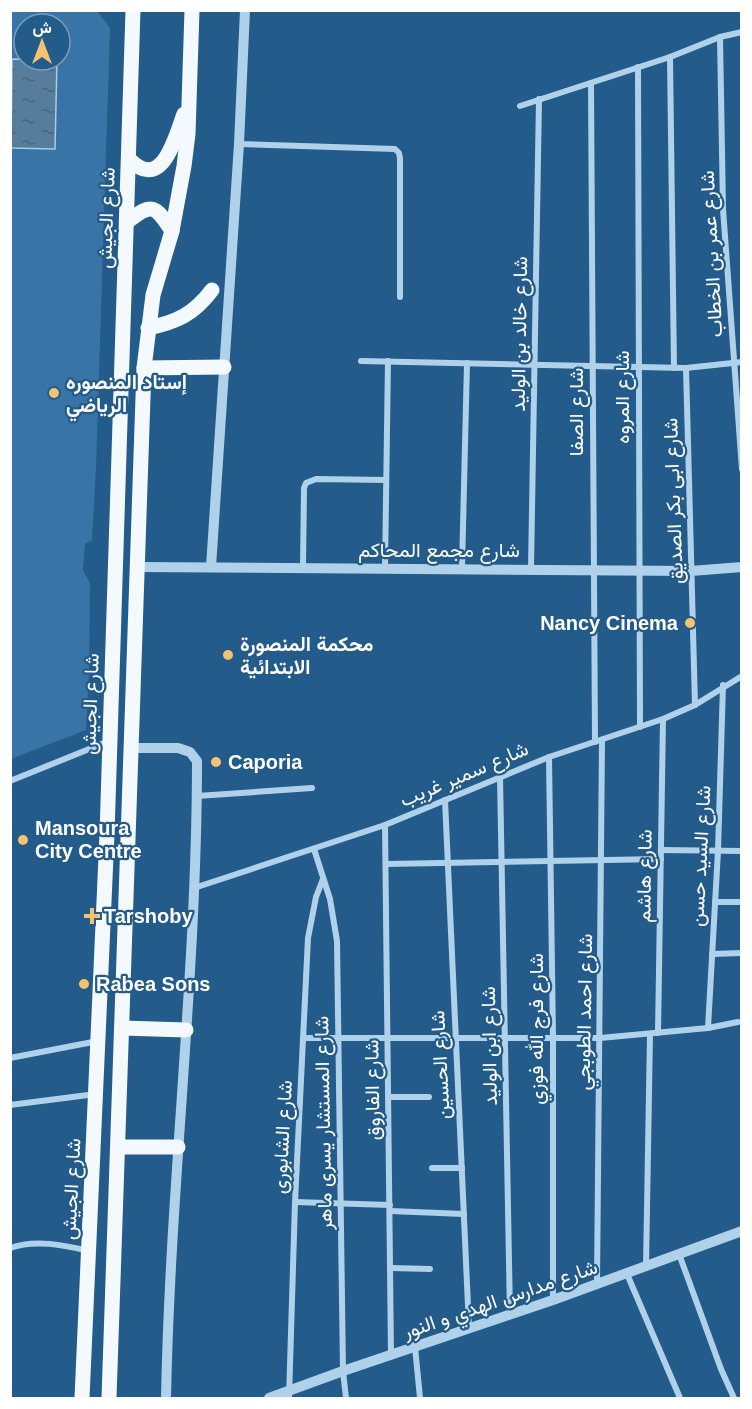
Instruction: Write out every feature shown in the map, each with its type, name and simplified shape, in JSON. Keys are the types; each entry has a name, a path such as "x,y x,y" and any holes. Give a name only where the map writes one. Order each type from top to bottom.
{"main road":[{"path":"109,1398 144,368 148,328 161,263 172,231 184,166 192,10"},
{"name":"شارع الجيش","path":"82,1398 97,1094 110,741 129,159 131,14"},
{"path":"129,159 136,166 146,170 156,168 164,162 189,101"},
{"path":"127,222 144,208 152,208 159,211 172,231"},
{"path":"148,328 167,324 185,316 201,304 212,290"},
{"path":"144,368 224,367"},
{"path":"122,1028 186,1030"},
{"path":"118,1147 178,1148"},
{"path":"93,1168 105,1174 117,1170"},
{"path":"92,1207 104,1202 116,1207"}],"street":[{"path":"211,567 239,144 245,10"},
{"path":"520,106 670,57 720,37 741,32"},
{"name":"شارع عمر بن الخطاب","path":"720,37 723,209 741,469"},
{"path":"670,57 674,368"},
{"name":"شارع المروه","path":"638,67 640,727"},
{"name":"شارع الصفا","path":"591,82 595,742"},
{"name":"شارع خالد بن الوليد","path":"531,569 539,99"},
{"path":"239,144 395,149 400,159 400,297"},
{"path":"361,361 674,368 741,362"},
{"path":"385,568 388,361"},
{"path":"462,568 467,363"},
{"name":"شارع ابى بكر الصديق","path":"686,368 695,705"},
{"path":"303,568 304,488 306,483 316,479 386,480"},
{"name":"شارع مجمع المحاكم","path":"137,567 692,571 741,567"},
{"name":"شارع سمير غريب","path":"194,888 385,825 549,757 663,719 695,705 723,685 741,676"},
{"name":"شارع السيد حسن","path":"708,1028 718,850 723,685"},
{"name":"شارع هاشم","path":"646,1266 661,860 663,719"},
{"name":"شارع احمد الطوبجي","path":"597,1285 603,740"},
{"path":"10,781 110,741"},
{"path":"130,748 178,748 190,752 197,761 194,888 178,1148 167,1398"},
{"name":"شارع فرج الله فوزي","path":"549,757 553,1038 553,1300"},
{"name":"شارع ابن الوليد","path":"500,777 510,1315"},
{"path":"197,796 312,788"},
{"name":"شارع الحسين","path":"444,800 469,1329"},
{"name":"شارع الفاروق","path":"385,825 391,1355"},
{"name":"شارع المستشار يسرى ماهر","path":"314,849 324,879 337,941 343,1371 346,1398"},
{"path":"661,850 741,850"},
{"path":"386,864 661,860"},
{"name":"شارع الشابورى","path":"289,1395 295,1202 311,917 324,879"},
{"path":"715,902 741,902"},
{"path":"712,954 741,954"},
{"path":"303,1038 600,1038 708,1028 738,1022"},
{"path":"10,1058 99,1041"},
{"path":"10,1105 97,1094"},
{"path":"389,1097 429,1097"},
{"path":"432,1168 462,1168"},
{"path":"295,1202 342,1203 464,1214"},
{"name":"شارع مدارس الهدي و النور","path":"269,1398 289,1395 343,1371 597,1285 741,1231"},
{"path":"10,1248 22,1244 47,1244 89,1251"},
{"path":"679,1254 734,1398"},
{"path":"391,1268 430,1269"},
{"path":"627,1274 680,1398"},
{"path":"415,1347 420,1398"}],"shaded area":[{"name":"إستاد المنصوره الرياضي","path":"10,11 97,11 110,28 96,468 92,540 85,544 83,570 90,583 86,730 11,759"}],"water":[{"path":"12,59 12,72 57,72 55,149 11,148"}],"place":[{"name":"إستاد المنصوره الرياضي","path":"54,393"},
{"name":"Nancy Cinema","path":"690,623"},
{"name":"محكمة المنصورة الابتدائية","path":"228,655"},
{"name":"Caporia","path":"216,762"},
{"name":"Mansoura City Centre","path":"23,840"},
{"name":"Tarshoby","path":"92,916"},
{"name":"Rabea Sons","path":"84,984"}]}
